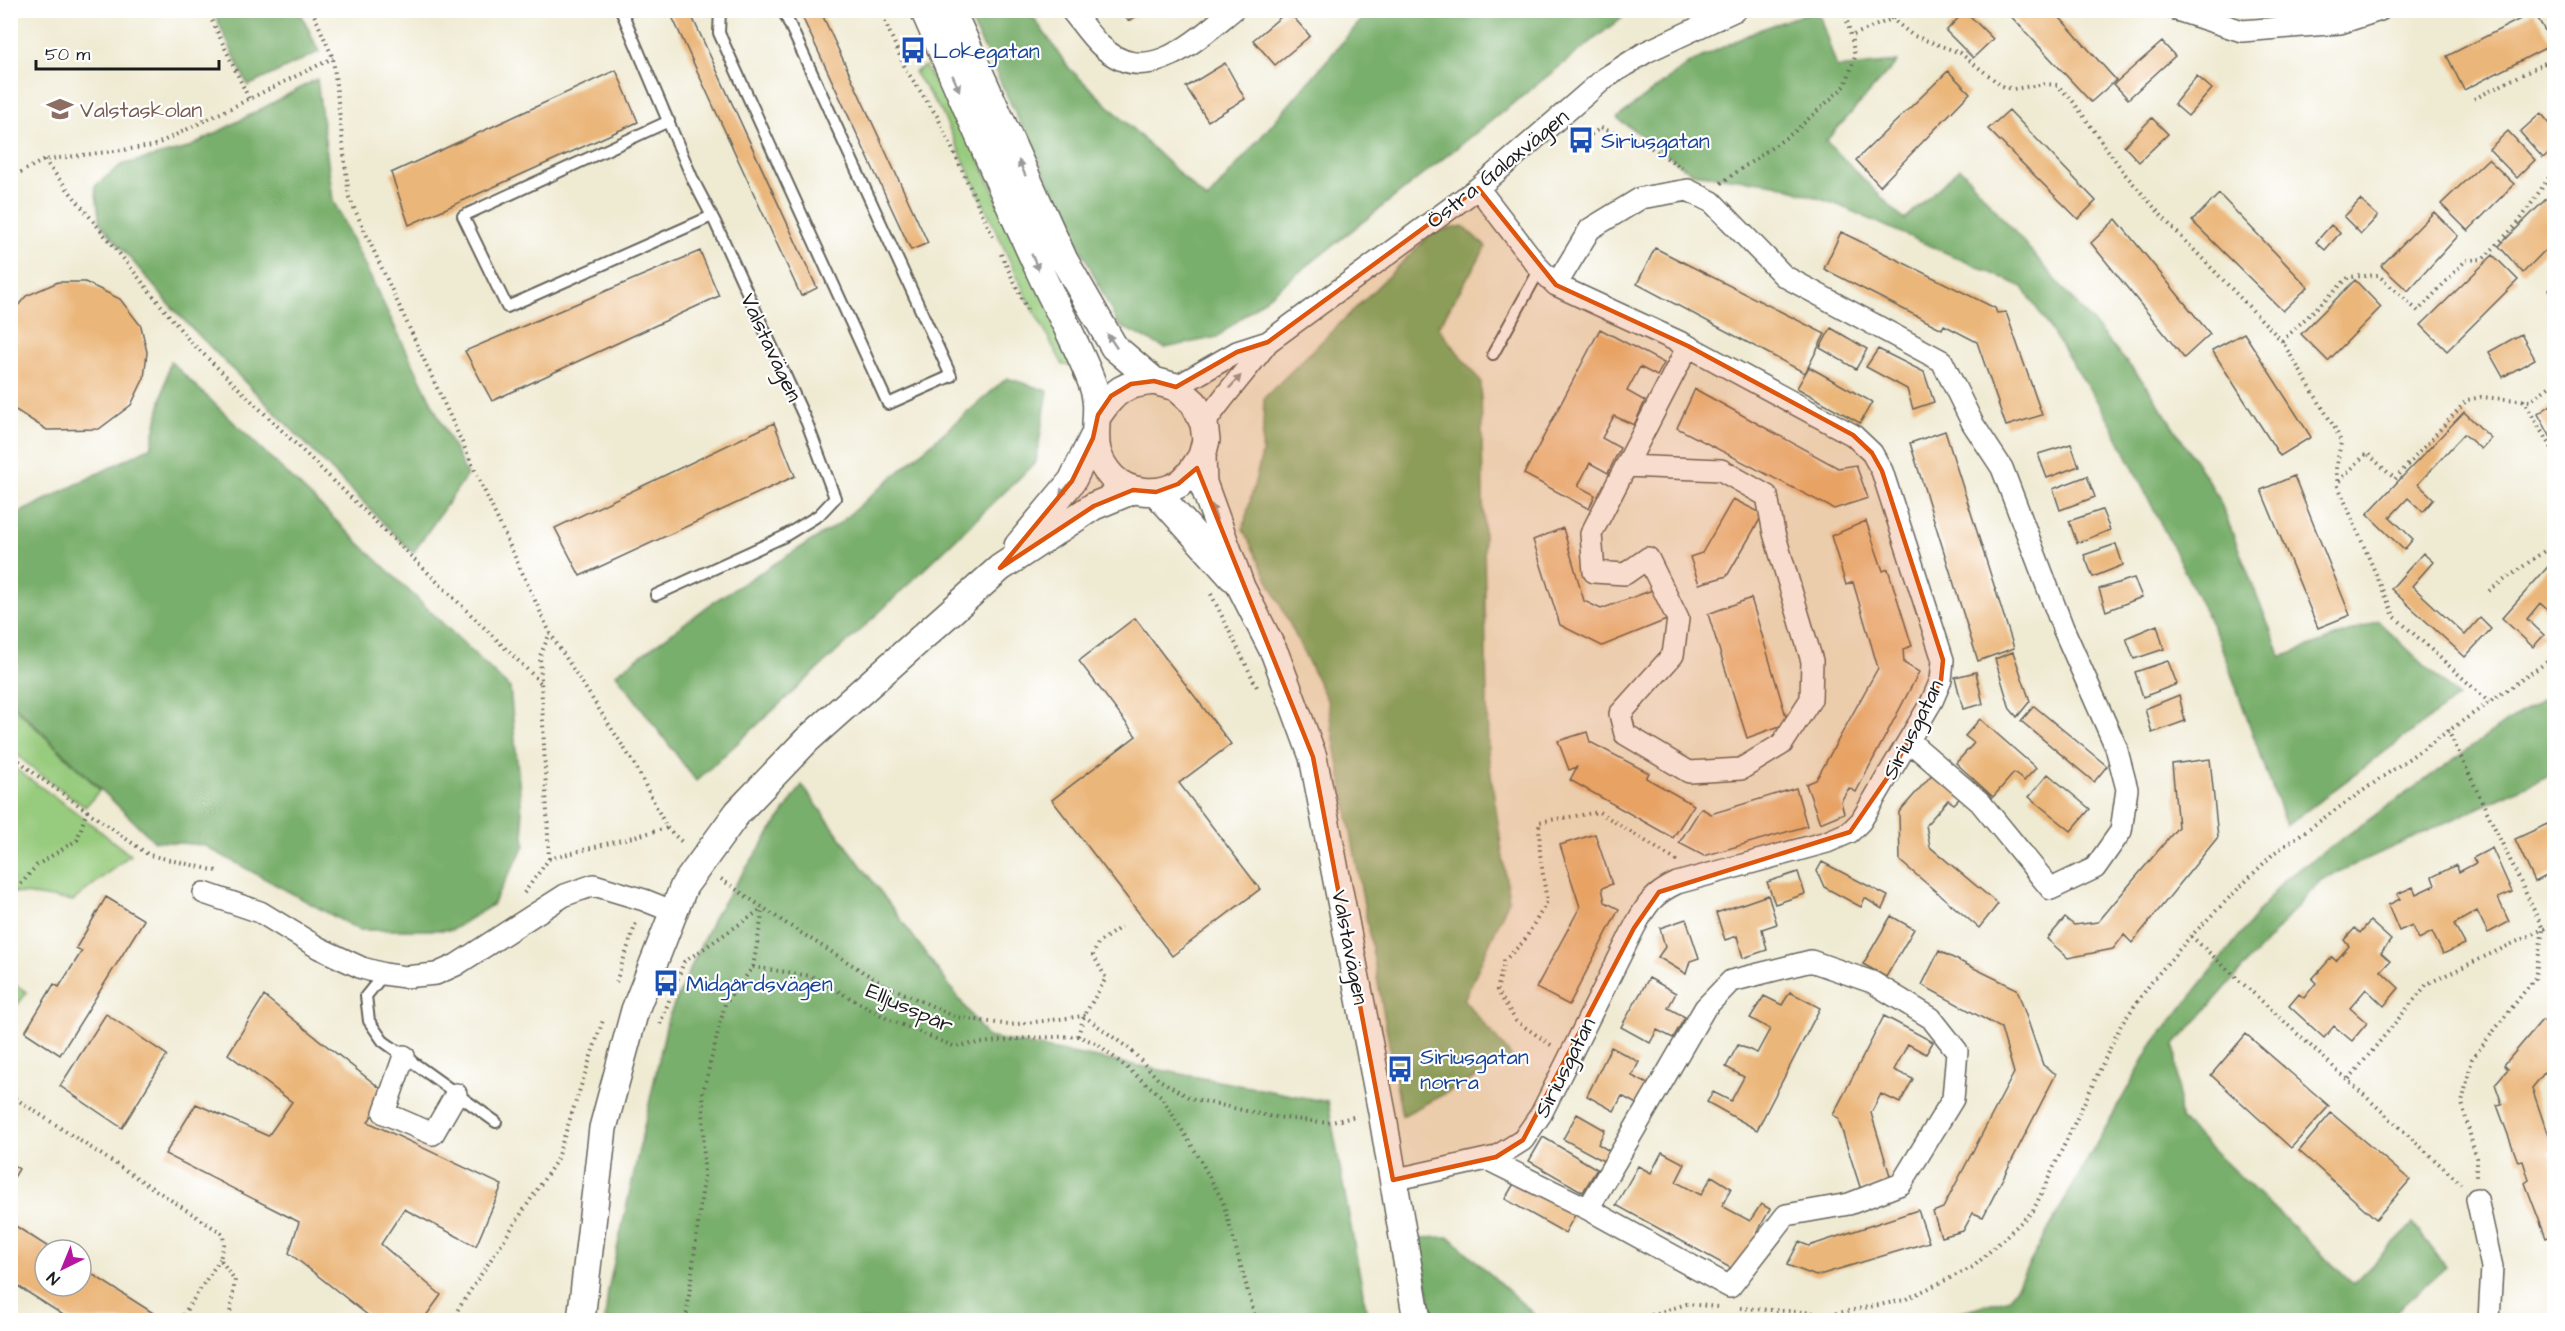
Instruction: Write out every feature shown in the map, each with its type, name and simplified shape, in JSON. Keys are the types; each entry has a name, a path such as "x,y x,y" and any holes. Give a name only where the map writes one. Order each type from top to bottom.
{"street":[{"name":"Valstavägen","path":"924,10 1040,272 1093,385 1099,460 1113,479 1145,491 1241,587"},
{"path":"951,10 1064,260 1114,347 1194,403 1204,424"},
{"path":"1071,10 1101,47 1126,61 1146,64 1166,59 1197,39 1233,10"},
{"name":"Östra Galaxvägen","path":"1204,424 1227,391 1268,342 1478,188 1605,78 1646,52 1736,10"},
{"path":"2177,10 2241,31 2340,23 2380,10"},
{"name":"Siriusgatan","path":"1393,1180 1487,1159 1509,1150 1523,1140 1541,1114 1645,907 1659,892 1677,883 1827,843 1850,832 1861,821 1909,741 1941,680 1944,660 1882,471 1872,453 1853,435 1688,346 1556,285 1540,269 1478,188"},
{"path":"1556,285 1590,229 1641,198 1688,190 1712,202 1784,276 1942,361 1973,424 2002,468 2063,628 2116,747 2127,789 2121,831 2095,868 2051,889 1980,802 1909,741"},
{"name":"Östra Galaxvägen","path":"1165,384 1237,352 1268,342"},
{"path":"1626,466 1721,470 1767,496 1773,533 1812,661 1811,699 1782,744 1741,769 1689,772 1625,734 1620,714 1673,655 1678,619 1648,558 1625,574 1594,572 1591,534 1626,466 1688,346"},
{"path":"1000,568 1072,481 1095,426 1111,396 1131,384 1165,384"},
{"name":"Valstavägen","path":"1204,424 1206,440 1202,456 1203,483 1241,587 1275,654 1314,757 1349,933 1417,1320"},
{"path":"581,1320 603,1128 635,1010 684,886 745,804 807,740 1000,568 1094,506 1178,484 1191,473 1202,456"},
{"path":"204,893 260,912 319,948 362,968 405,977 435,974 456,965 565,895 594,885 674,912"},
{"path":"1487,1159 1588,1209 1730,1287 1785,1215 1849,1204 1901,1184 1953,1099 1957,1052 1931,1018 1872,982 1811,962 1731,981 1705,1008 1588,1209"},
{"path":"404,1056 384,1113 433,1134 456,1094"},
{"path":"2477,1199 2492,1267 2489,1320"}],"lane":[{"name":"Valstavägen","path":"621,10 693,180 712,216 807,423 835,498 819,515 783,537 656,595"},
{"path":"720,10 719,33 888,404 951,376 783,10"},
{"path":"669,121 464,216 507,307 712,216"},
{"path":"1493,354 1540,269"},
{"path":"384,974 366,996 369,1022 383,1041 496,1122"}],"path":[{"path":"207,10 249,99"},
{"path":"312,10 333,58 349,197 550,633 635,765 667,828 688,847"},
{"path":"1711,183 1722,183 1794,132 1845,86 1854,57 1844,10"},
{"path":"1851,36 1913,10"},
{"path":"1891,18 1912,35 1960,53 2002,86 2013,89 2046,84 2057,85 2072,100 2125,174 2282,340 2341,442 2336,470 2338,482 2394,616 2489,702"},
{"path":"2474,99 2545,63 2554,54"},
{"path":"10,178 44,159 153,146 333,58"},
{"path":"2545,63 2554,83"},
{"path":"1581,141 1601,128 1650,147 1683,170"},
{"path":"44,159 188,339 541,683"},
{"path":"2282,340 2349,277 2378,275 2418,310 2466,260 2483,259 2519,222 2554,170"},
{"path":"2338,482 2367,453 2395,479 2467,400 2481,397 2530,401 2554,383"},
{"path":"2523,400 2554,453"},
{"path":"2489,591 2554,544"},
{"path":"1213,597 1260,694"},
{"path":"549,860 540,656 550,633"},
{"path":"1732,1308 1833,1314 1904,1300 1973,1267 2033,1211 2121,1024 2153,980 2191,936 2274,853 2554,657"},
{"path":"2448,730 2543,929 2535,978 2472,1059 2462,1102 2476,1158 2477,1199"},
{"path":"10,753 35,774 149,855 211,868 221,873"},
{"path":"10,897 37,865 77,840 87,811"},
{"path":"1569,1057 1516,1021 1497,990 1504,960 1524,941 1547,902 1540,854 1539,822 1599,812 1702,876"},
{"path":"519,899 549,860 667,828"},
{"path":"718,877 881,983 956,1017 1010,1025 1084,1016 1131,1050 1158,1079 1190,1098 1268,1116 1328,1123 1360,1116"},
{"path":"615,987 644,900"},
{"path":"686,1320 704,1176 703,1092 725,1004 753,967 763,908"},
{"path":"657,1032 684,962 763,908"},
{"path":"2349,1079 2427,984 2554,924"},
{"path":"1078,1036 1084,1016 1106,978 1093,955 1098,943 1121,927"},
{"path":"2191,936 2477,1199"},
{"name":"Elljusspår","path":"753,967 811,976 888,1019 953,1046 1028,1038 1078,1036 1098,1044 1161,1096 1197,1154 1223,1202 1256,1320"},
{"path":"451,1320 556,1161 604,1019"},
{"path":"10,1095 223,1234 224,1244 220,1259 180,1320"},
{"path":"220,1259 235,1280 229,1320"},
{"path":"1634,1320 1687,1305 1721,1307"}],"highlighted area":[{"path":"1478,188 1556,285 1688,346 1853,435 1872,453 1882,471 1943,660 1941,680 1892,771 1850,832 1659,892 1634,928 1523,1140 1496,1157 1393,1180 1313,757 1197,468 1178,484 1156,492 1133,490 1094,506 1000,568 1072,481 1093,438 1098,415 1111,396 1131,384 1154,381 1176,387 1237,352 1268,342"}],"green space":[{"path":"1816,10 1837,68 1897,62 1826,141 1904,220 1960,168 2147,386 2218,496 2281,657 2378,621 2458,697 2286,826 2219,640 2108,418 2023,287 1838,205 1776,184 1692,173 1617,118 1688,64 1756,31"},
{"path":"213,11 300,11 319,52 248,86"},
{"path":"966,11 1029,11 1069,68 1207,200 1369,11 1630,11 1217,337 1165,348 1118,325"},
{"path":"925,66 930,76 950,97 1076,366 1063,365 1027,298 941,111 914,72"},
{"path":"317,79 333,200 467,475 413,553 175,311 100,223 95,186 121,165 188,148"},
{"path":"1463,226 1486,247 1438,327 1481,382 1488,753 1509,900 1464,1000 1513,1058 1402,1116 1327,700 1243,529 1262,454 1264,398 1433,232"},
{"path":"170,361 510,688 525,845 492,905 452,930 359,930 203,845 154,841 11,702 11,517 151,447"},
{"path":"1007,378 1048,391 1036,462 866,625 696,781 616,674 716,600 837,525"},
{"path":"2554,692 2554,773 2321,880 2175,1045 2180,1119 2353,1284 2413,1224 2446,1267 2394,1313 2392,1320 1930,1320 2010,1298 2152,1045 2284,880 2502,725"},
{"path":"11,704 100,790 85,807 11,750"},
{"path":"10,765 80,815 130,855 73,901 11,892"},
{"path":"802,785 987,1037 1328,1102 1368,1320 605,1320 608,1290 668,1018 714,916"},
{"path":"10,982 27,992 11,1014 10,1014"},
{"path":"1450,1237 1540,1320 1433,1320 1419,1238"}],"building":[{"path":"669,10 689,10 817,288 801,296"},
{"path":"799,10 820,10 928,243 911,250"},
{"path":"1121,10 1147,10 1128,21"},
{"path":"2005,10 2053,10 2116,80 2091,102"},
{"path":"1288,11 1310,36 1275,65 1253,40"},
{"path":"1965,11 1993,39 1973,58 1946,31"},
{"path":"2534,12 2553,44 2464,90 2447,56"},
{"path":"2162,42 2175,56 2128,99 2114,84"},
{"path":"1225,63 1245,99 1208,121 1186,87"},
{"path":"616,70 638,122 409,225 391,173"},
{"path":"1948,71 1970,93 1880,186 1856,160"},
{"path":"2197,76 2212,89 2188,116 2174,104"},
{"path":"2009,110 2096,201 2078,219 1988,129"},
{"path":"2541,113 2554,129 2554,148 2543,158 2520,132"},
{"path":"2152,118 2168,134 2139,162 2124,146"},
{"path":"2508,131 2535,160 2517,178 2489,149"},
{"path":"2488,159 2514,184 2468,231 2441,204"},
{"path":"2554,191 2554,241 2523,273 2499,246"},
{"path":"2219,194 2308,287 2283,311 2192,221"},
{"path":"2360,200 2378,216 2361,234 2344,217"},
{"path":"2434,212 2458,236 2408,291 2381,266"},
{"path":"2116,219 2210,334 2184,358 2091,243"},
{"path":"2331,225 2340,233 2325,250 2316,242"},
{"path":"1841,232 1995,308 1997,313 2006,312 2042,415 2006,426 1977,342 1944,325 1942,329 1824,269"},
{"path":"1655,248 1825,334 1805,373 1637,284"},
{"path":"700,251 719,296 492,401 465,351"},
{"path":"2493,255 2518,280 2447,351 2421,325"},
{"path":"2355,280 2381,307 2328,361 2301,334"},
{"path":"58,282 85,282 120,299 141,326 147,352 144,378 131,405 99,429 47,430 14,409 10,401 10,315 26,296"},
{"path":"2554,286 2554,303 2548,290"},
{"path":"1831,328 1867,349 1856,369 1820,348"},
{"path":"1600,329 1664,363 1657,376 1640,367 1627,391 1645,401 1634,425 1614,416 1602,438 1620,448 1608,473 1590,463 1578,486 1595,495 1589,509 1524,474"},
{"path":"2244,333 2311,437 2280,456 2212,350"},
{"path":"2521,334 2535,359 2503,377 2489,352"},
{"path":"1878,349 1924,372 1934,402 1913,409 1907,389 1866,367"},
{"path":"1809,367 1872,402 1860,423 1797,388"},
{"path":"1695,389 1838,468 1856,465 1868,498 1834,509 1677,428"},
{"path":"2554,403 2554,443 2538,414"},
{"path":"2464,412 2491,438 2481,449 2464,434 2418,484 2434,499 2423,512 2408,498 2390,517 2413,539 2404,550 2367,514"},
{"path":"774,423 795,476 580,576 555,528"},
{"path":"1945,431 2014,648 1978,661 1910,443"},
{"path":"2071,444 2079,466 2047,478 2038,454"},
{"path":"2087,476 2095,497 2060,510 2053,489"},
{"path":"2294,476 2350,615 2318,628 2261,490"},
{"path":"1733,499 1763,514 1727,576 1699,584 1690,557 1702,553"},
{"path":"2102,510 2110,530 2077,543 2069,521"},
{"path":"1866,521 1883,571 1888,569 1912,646 1903,649 1904,663 1919,672 1856,792 1849,788 1841,801 1844,813 1820,823 1806,784 1816,780 1878,668 1853,582 1846,585 1831,536"},
{"path":"1563,528 1584,601 1601,609 1658,588 1669,619 1602,646 1560,625 1533,540"},
{"path":"2116,544 2123,565 2093,577 2084,555"},
{"path":"2423,553 2433,562 2412,586 2465,635 2480,618 2491,629 2465,657 2391,589"},
{"path":"2554,560 2554,616 2540,603 2527,619 2544,635 2533,647 2502,618"},
{"path":"2134,578 2142,597 2106,611 2099,589"},
{"path":"1751,598 1788,723 1747,738 1708,614"},
{"path":"1135,618 1231,744 1179,783 1260,889 1172,956 1052,800 1136,736 1079,661"},
{"path":"2157,625 2164,649 2134,659 2126,638"},
{"path":"2013,652 2030,701 2017,717 2010,709 1995,659"},
{"path":"2168,661 2177,684 2143,697 2135,672"},
{"path":"1976,672 1983,704 1963,709 1955,677"},
{"path":"2179,695 2185,721 2152,733 2145,709"},
{"path":"2034,706 2107,766 2094,782 2021,721"},
{"path":"1980,719 2036,768 2024,781 2014,773 1993,797 1956,763 1974,743 1965,736"},
{"path":"1587,732 1590,742 1649,773 1646,778 1694,805 1673,838 1570,780 1577,767 1569,770 1558,741"},
{"path":"2210,759 2218,837 2132,943 2124,935 2113,949 2068,958 2047,939 2065,918 2074,925 2098,922 2178,827 2172,764"},
{"path":"1935,771 1963,795 1954,804 1948,800 1926,825 1930,847 1998,904 1979,928 1900,861 1899,812"},
{"path":"2048,774 2090,809 2071,831 2029,797"},
{"path":"1796,788 1807,826 1704,856 1679,843 1701,808 1711,814"},
{"path":"2554,821 2554,872 2535,882 2515,839"},
{"path":"1595,834 1612,884 1602,888 1605,902 1619,909 1569,1005 1536,988 1580,907 1560,845"},
{"path":"2492,848 2512,892 2498,898 2509,922 2488,933 2477,911 2454,924 2465,944 2443,954 2432,932 2419,939 2412,925 2399,931 2388,905 2400,899 2397,894 2413,887 2416,894 2435,885 2432,877 2456,865 2459,872 2476,863 2473,858"},
{"path":"1822,862 1888,896 1882,909 1865,898 1861,907 1824,887 1817,871"},
{"path":"1798,872 1805,894 1775,904 1767,882"},
{"path":"1768,895 1777,924 1762,929 1767,950 1743,958 1737,936 1725,940 1716,913"},
{"path":"106,897 144,920 60,1055 25,1032 54,984 59,987 82,951 76,948"},
{"path":"1891,916 1914,929 1886,977 1863,964"},
{"path":"1686,919 1699,958 1690,961 1686,974 1658,957 1665,947 1660,928"},
{"path":"2370,921 2391,940 2381,953 2390,961 2381,971 2399,988 2384,1006 2366,989 2350,1008 2367,1023 2352,1041 2334,1026 2324,1038 2289,1006 2299,994 2304,998 2316,983 2312,979 2332,957 2336,961 2349,946 2344,940 2355,928 2360,933"},
{"path":"1939,951 2017,989 2043,1065 2056,1074 1983,1217 1973,1213 1963,1231 1941,1237 1933,1212 1943,1208 2014,1073 2001,1028 1922,985"},
{"path":"1649,978 1676,993 1668,1008 1685,1017 1673,1038 1657,1030 1650,1043 1621,1027"},
{"path":"1790,992 1820,1008 1757,1130 1707,1102 1713,1092 1731,1101 1744,1077 1726,1067 1738,1045 1757,1053 1770,1029 1750,1018 1764,996 1782,1005"},
{"path":"264,996 386,1093 368,1122 502,1185 476,1246 404,1209 381,1244 441,1295 423,1320 374,1320 289,1253 299,1222 165,1154 196,1104 268,1136 292,1102 228,1054"},
{"path":"106,1014 167,1055 122,1128 60,1086"},
{"path":"2554,1014 2554,1061 2532,1088 2553,1150 2549,1152 2554,1169 2554,1235 2546,1238 2525,1183 2529,1180 2523,1161 2518,1162 2497,1105 2502,1104 2495,1084 2508,1069 2504,1065 2542,1020 2547,1022"},
{"path":"1884,1016 1933,1042 1926,1054 1908,1044 1894,1070 1913,1079 1900,1103 1881,1094 1871,1113 1892,1182 1861,1190 1838,1118 1833,1115"},
{"path":"2246,1034 2329,1106 2291,1148 2211,1075"},
{"path":"1611,1047 1639,1062 1632,1076 1650,1085 1640,1106 1622,1096 1614,1111 1587,1096"},
{"path":"2331,1113 2410,1180 2376,1219 2299,1151"},
{"path":"1577,1114 1605,1130 1598,1144 1614,1154 1609,1164 1563,1139"},
{"path":"1543,1137 1597,1169 1583,1192 1529,1161"},
{"path":"1662,1152 1685,1164 1676,1182 1701,1195 1712,1176 1731,1188 1722,1206 1750,1221 1761,1204 1770,1209 1736,1271 1616,1205 1638,1166 1651,1173"},
{"path":"10,1163 19,1169 10,1184"},
{"path":"1516,1180 1576,1213 1565,1233 1505,1199"},
{"path":"1918,1210 1929,1242 1816,1276 1787,1265 1799,1242 1809,1246"},
{"path":"14,1225 34,1238 33,1296 10,1281 10,1231"},
{"path":"93,1275 161,1318 159,1320 71,1320 37,1298 93,1298"}],"place":[{"name":"Lokegatan","path":"913,50"},
{"name":"Valstaskolan","path":"60,109"},
{"name":"Siriusgatan","path":"1581,140"},
{"name":"Midgårdsvägen","path":"666,983"},
{"name":"Siriusgatan norra","path":"1400,1069"}]}
